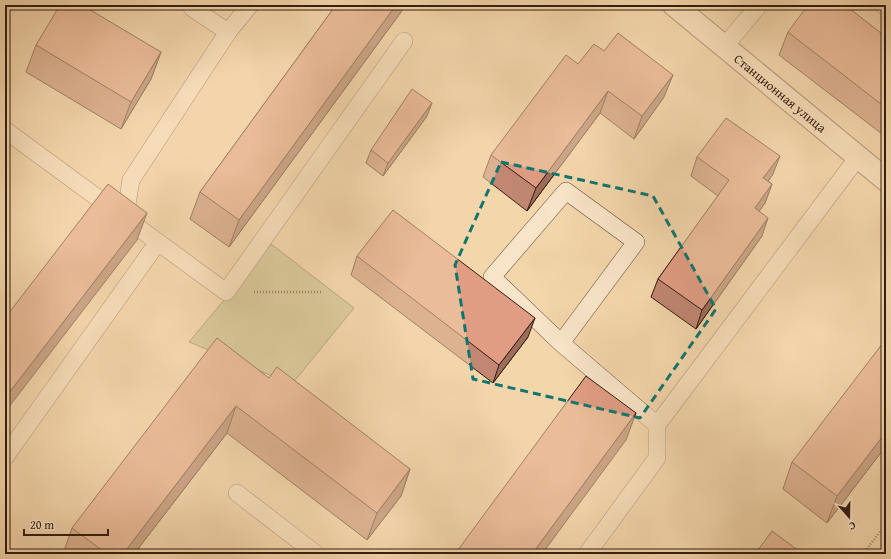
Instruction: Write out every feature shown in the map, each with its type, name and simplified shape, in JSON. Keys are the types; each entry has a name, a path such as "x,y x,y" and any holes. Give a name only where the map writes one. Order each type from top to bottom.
{"street":[{"name":"Станционная улица","path":"674,5 886,180"}],"lane":[{"path":"191,5 192,8 228,32"},
{"path":"125,217 131,180 228,32 250,5"},
{"path":"725,46 759,5"},
{"path":"5,130 226,292 404,41"},
{"path":"587,554 657,458 657,425 858,157"},
{"path":"560,343 636,242 566,191 492,277 560,343 657,425"},
{"path":"5,457 158,242"},
{"path":"237,494 316,554"}],"path":[{"path":"226,292 323,292"},
{"path":"863,554 886,524"}],"highlighted area":[{"path":"501,162 653,196 716,309 640,418 473,379 455,265"}],"green space":[{"path":"271,244 354,308 292,384 189,342"}],"building":[{"path":"60,5 82,5 161,52 131,102 36,45"},
{"path":"336,5 396,5 239,220 200,192"},
{"path":"808,5 845,5 886,37 886,108 788,32"},
{"path":"618,33 673,75 642,116 608,91 536,188 491,155 566,55 578,64 594,44 604,51"},
{"path":"412,89 432,103 388,163 371,150"},
{"path":"726,118 780,156 763,178 772,184 755,208 768,218 702,310 658,279 729,180 697,157"},
{"path":"108,184 147,213 5,398 5,318"},
{"path":"393,210 535,318 499,365 357,256"},
{"path":"217,338 269,378 277,367 410,469 377,513 236,406 123,554 107,554 72,528"},
{"path":"886,339 886,432 837,496 792,462"},
{"path":"586,376 636,413 532,554 455,554"},
{"path":"772,531 803,554 755,554"}]}
